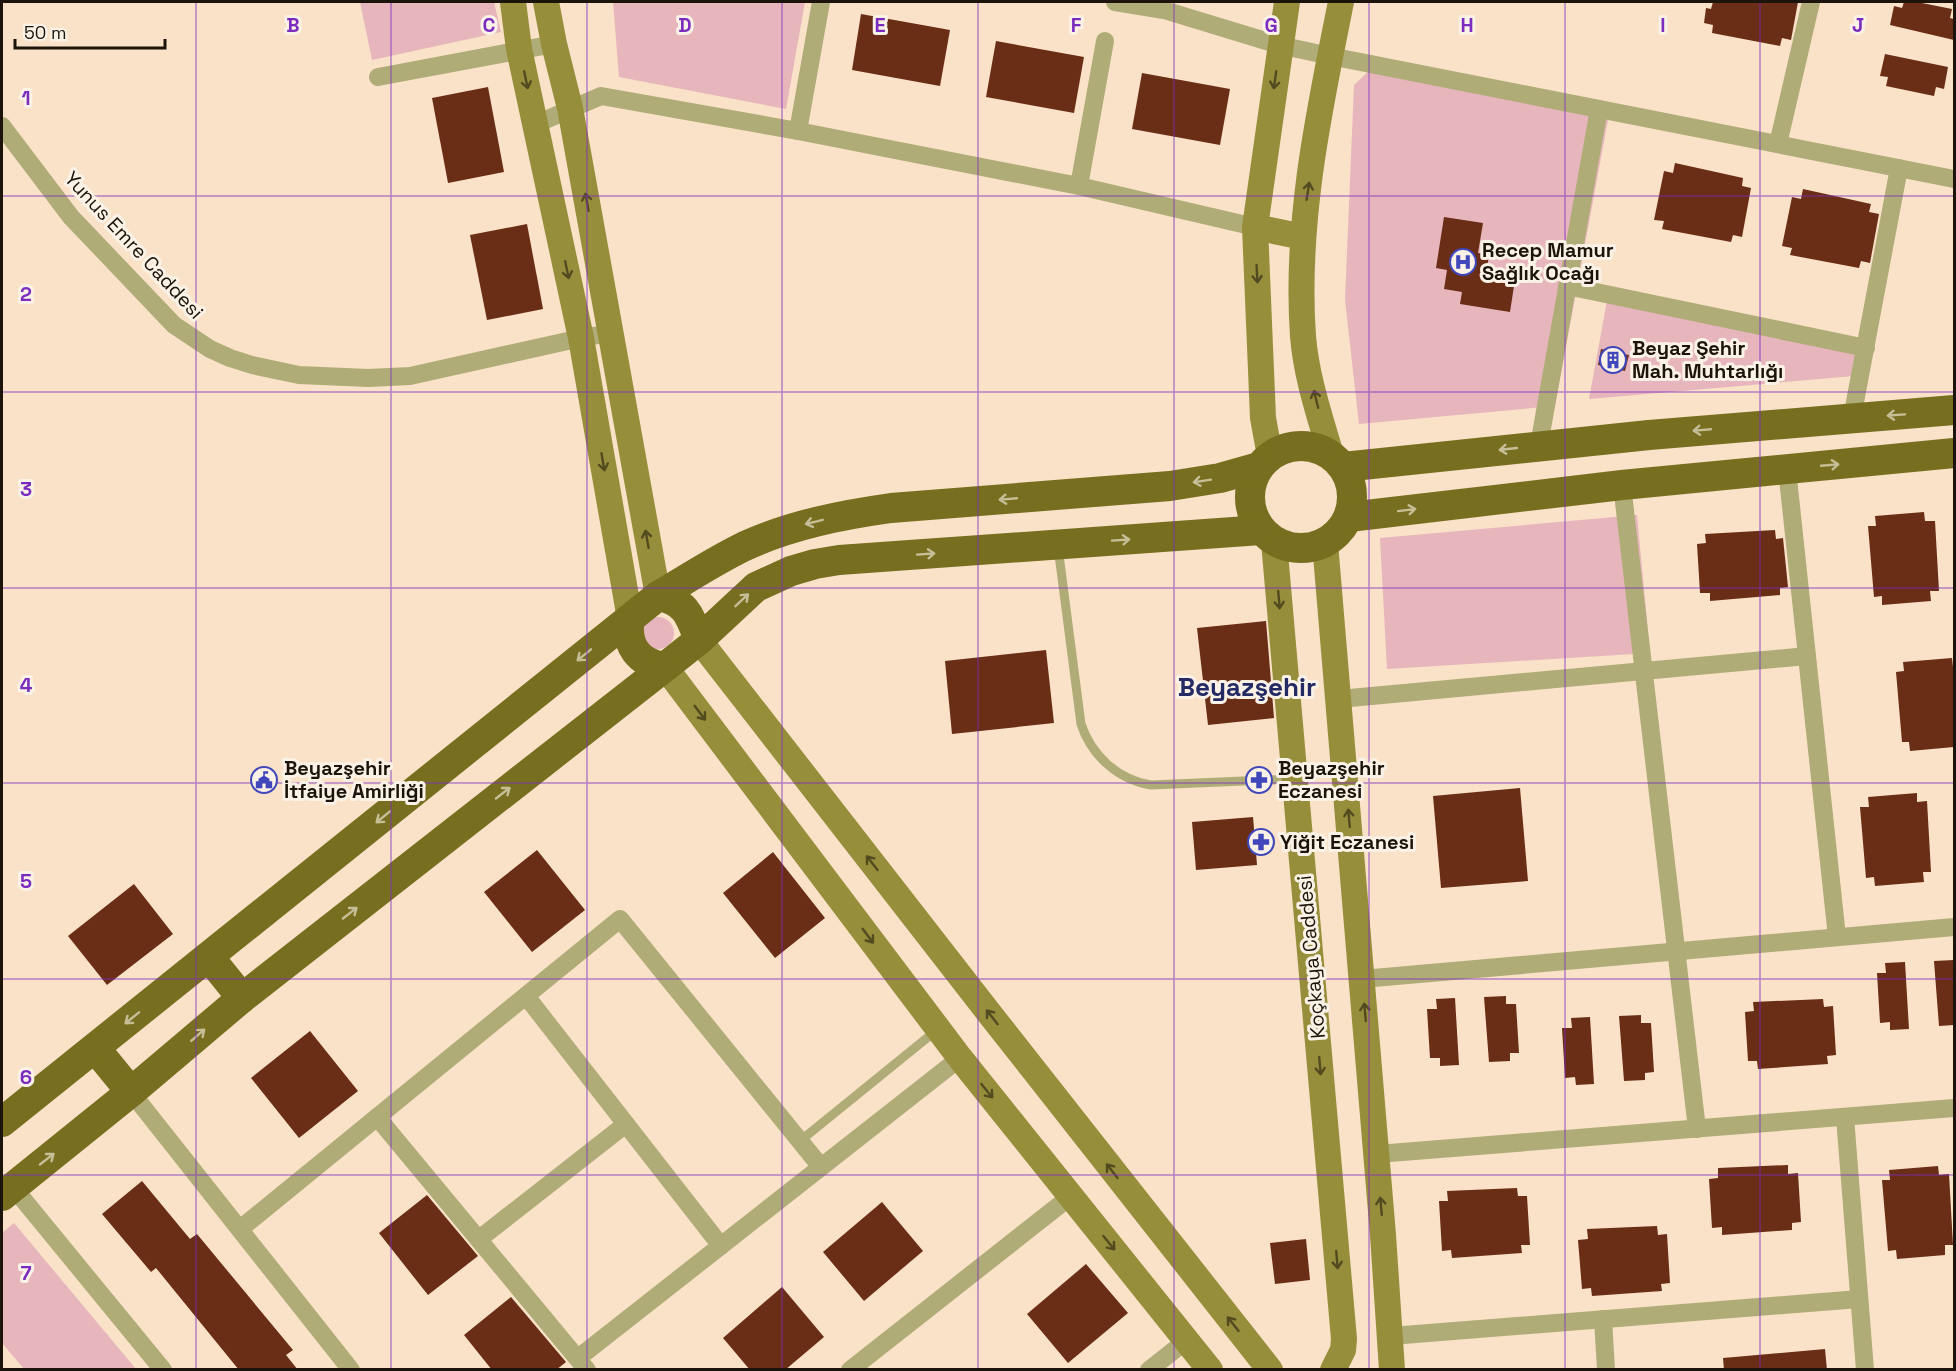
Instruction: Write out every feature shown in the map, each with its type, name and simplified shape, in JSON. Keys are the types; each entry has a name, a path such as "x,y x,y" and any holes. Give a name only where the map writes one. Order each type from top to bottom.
{"highway":[{"path":"1337,461 1954,410"},
{"path":"2,1122 658,596 701,569 746,546 826,519 891,508 1170,486 1220,478 1264,462 1285,448 1301,446 1317,448 1337,461 1350,482 1352,499 1348,517 1339,532 1325,543 1308,548 1291,548 1268,536 1252,514 1249,498 1251,482 1264,462"},
{"path":"1348,517 1622,485 1954,453"},
{"path":"7,1191 131,1092 242,998 699,640 756,587 791,571 839,560 1058,545 1268,536"},
{"path":"658,596 679,603 687,612 699,640"},
{"path":"630,619 628,630 635,652 643,660 665,667"},
{"path":"209,957 242,998"},
{"path":"95,1048 131,1092"}],"main road":[{"path":"513,2 519,49 581,338 630,619"},
{"path":"546,2 570,108 658,596"},
{"path":"1264,462 1255,227 1279,45 1287,2"},
{"path":"1337,461 1307,362 1304,337 1303,237 1306,198 1341,2"},
{"path":"1255,227 1303,237"},
{"name":"Koçkaya Caddesi","path":"1268,536 1295,779 1344,1339 1343,1350 1333,1370"},
{"path":"1325,543 1377,1154 1392,1370"},
{"path":"699,640 1270,1370"},
{"path":"665,667 960,1058 1210,1370"}],"street":[{"path":"798,131 821,2"},
{"path":"1115,2 1164,6 1279,45 1330,56 1954,179"},
{"path":"1778,144 1812,2"},
{"path":"1079,186 1105,42"},
{"path":"378,77 554,44"},
{"path":"536,124 601,96 798,131 1079,186 1255,227"},
{"path":"1539,445 1599,109"},
{"name":"Yunus Emre Caddesi","path":"2,126 70,217 174,326 210,349 230,358 299,375 369,378 410,376 610,333"},
{"path":"1852,418 1899,168"},
{"path":"1567,286 1866,348"},
{"path":"1787,469 1837,937"},
{"path":"1622,485 1697,1129"},
{"path":"1339,699 1807,656"},
{"path":"240,1229 620,919 821,1167"},
{"path":"1362,979 1954,927"},
{"path":"526,996 722,1246"},
{"path":"377,1117 583,1364 722,1246 960,1058"},
{"path":"131,1092 351,1370"},
{"path":"1377,1154 1954,1108"},
{"path":"1845,1117 1865,1370"},
{"path":"479,1239 626,1124"},
{"path":"7,1191 163,1370"},
{"path":"850,1370 1071,1196"},
{"path":"1390,1336 1859,1299"},
{"path":"1603,1319 1606,1370"},
{"path":"1149,1370 1187,1340"}],"lane":[{"path":"1058,545 1081,724 1084,736 1099,757 1135,781 1151,785 1295,779"},
{"path":"800,1141 939,1029"}],"shaded area":[{"path":"360,2 494,2 501,32 372,60"},
{"path":"613,2 805,2 786,109 619,77"},
{"path":"1369,71 1608,120 1555,406 1359,424 1345,300 1354,85"},
{"path":"1609,290 1873,343 1866,375 1589,399"},
{"path":"1637,515 1650,653 1387,669 1380,538"},
{"path":"658,617 669,622 674,633 669,644 658,649 647,644 642,633 647,622"},
{"path":"14,1223 136,1369 24,1369 2,1343 2,1233"}],"building":[{"path":"1713,2 1798,2 1791,40 1782,38 1780,46 1712,33 1713,25 1704,23 1706,8 1711,9"},
{"path":"1904,2 1917,2 1952,9 1950,18 1954,19 1954,40 1890,25 1894,6 1902,8"},
{"path":"861,14 950,30 940,86 852,70"},
{"path":"996,41 1084,57 1074,113 986,97"},
{"path":"1885,54 1948,67 1944,89 1936,87 1934,96 1886,86 1888,77 1880,76"},
{"path":"1142,73 1230,89 1220,145 1132,129"},
{"path":"488,87 504,172 448,183 432,98"},
{"path":"1675,163 1743,178 1742,186 1751,188 1742,237 1733,235 1731,242 1662,229 1664,221 1654,220 1664,171 1673,173"},
{"path":"1803,189 1871,204 1869,212 1879,214 1870,263 1861,261 1859,268 1790,255 1792,248 1782,246 1792,197 1801,199"},
{"name":"Recep Mamur Sağlık Ocağı","path":"1444,217 1483,223 1478,253 1489,255 1487,268 1516,273 1510,312 1460,304 1462,292 1444,289 1447,270 1436,268"},
{"path":"527,224 543,309 487,320 470,235"},
{"name":"Beyaz Şehir Mah. Muhtarlığı","path":"1601,349 1629,355 1625,371 1598,365"},
{"path":"1924,512 1925,521 1935,521 1939,591 1930,591 1931,601 1882,605 1882,596 1874,597 1868,526 1876,526 1875,516"},
{"path":"1775,530 1776,539 1783,538 1788,587 1780,588 1780,595 1710,601 1710,593 1700,593 1697,544 1706,543 1705,534"},
{"path":"1266,621 1274,718 1208,725 1197,628"},
{"path":"1046,650 1054,723 952,734 945,661"},
{"path":"1952,658 1954,747 1910,751 1909,742 1902,742 1896,672 1904,671 1903,662"},
{"path":"1520,788 1528,881 1441,888 1433,796"},
{"path":"1917,793 1917,802 1927,801 1931,872 1923,872 1924,882 1875,886 1874,877 1866,878 1860,807 1869,807 1868,797"},
{"path":"1253,817 1257,865 1196,870 1192,822"},
{"path":"537,850 585,910 532,952 484,892"},
{"path":"773,852 825,918 775,958 723,893"},
{"path":"134,884 173,934 107,985 68,936"},
{"path":"1954,960 1954,1025 1939,1026 1934,961"},
{"path":"1905,962 1909,1029 1890,1030 1890,1022 1880,1023 1877,973 1886,973 1885,963"},
{"path":"1506,996 1506,1004 1516,1004 1519,1053 1510,1053 1510,1061 1489,1062 1484,997"},
{"path":"1455,998 1459,1065 1440,1066 1440,1058 1430,1058 1427,1009 1437,1009 1436,999"},
{"path":"1823,999 1824,1007 1833,1006 1836,1055 1827,1056 1828,1064 1758,1069 1757,1061 1748,1061 1745,1012 1754,1011 1753,1002"},
{"path":"1641,1015 1641,1023 1651,1023 1654,1072 1645,1073 1645,1080 1624,1081 1619,1016"},
{"path":"1590,1017 1594,1084 1576,1085 1575,1077 1565,1078 1562,1028 1572,1028 1571,1018"},
{"path":"310,1031 358,1091 299,1138 251,1078"},
{"path":"1788,1165 1788,1174 1798,1173 1801,1222 1792,1223 1792,1230 1722,1235 1722,1227 1712,1228 1709,1179 1718,1178 1718,1168"},
{"path":"1938,1166 1939,1175 1949,1174 1953,1245 1945,1245 1945,1255 1897,1259 1896,1250 1888,1251 1882,1180 1890,1180 1889,1170"},
{"path":"142,1181 190,1239 197,1234 293,1350 286,1355 298,1370 239,1370 156,1268 151,1272 102,1214"},
{"path":"1517,1188 1518,1196 1527,1196 1530,1245 1521,1245 1522,1253 1452,1258 1451,1250 1442,1251 1439,1201 1448,1201 1447,1191"},
{"path":"427,1195 478,1256 428,1295 379,1233"},
{"path":"882,1202 923,1251 864,1301 823,1252"},
{"path":"1657,1226 1658,1235 1667,1234 1670,1283 1661,1284 1662,1291 1592,1296 1591,1288 1582,1289 1578,1240 1588,1239 1587,1229"},
{"path":"1306,1239 1310,1280 1275,1284 1270,1243"},
{"path":"1086,1264 1128,1313 1068,1363 1027,1314"},
{"path":"782,1287 824,1337 785,1370 750,1370 723,1338"},
{"path":"511,1297 566,1362 556,1370 492,1370 464,1335"},
{"path":"1825,1349 1827,1370 1724,1370 1723,1358"}],"place":[{"name":"Recep Mamur Sağlık Ocağı","path":"1463,262"},
{"name":"Beyaz Şehir Mah. Muhtarlığı","path":"1613,360"},
{"name":"Beyazşehir İtfaiye Amirliği","path":"264,780"},
{"name":"Beyazşehir Eczanesi","path":"1259,780"},
{"name":"Yiğit Eczanesi","path":"1261,842"}],"district":[{"name":"Beyazşehir","path":"1247,687"}]}
